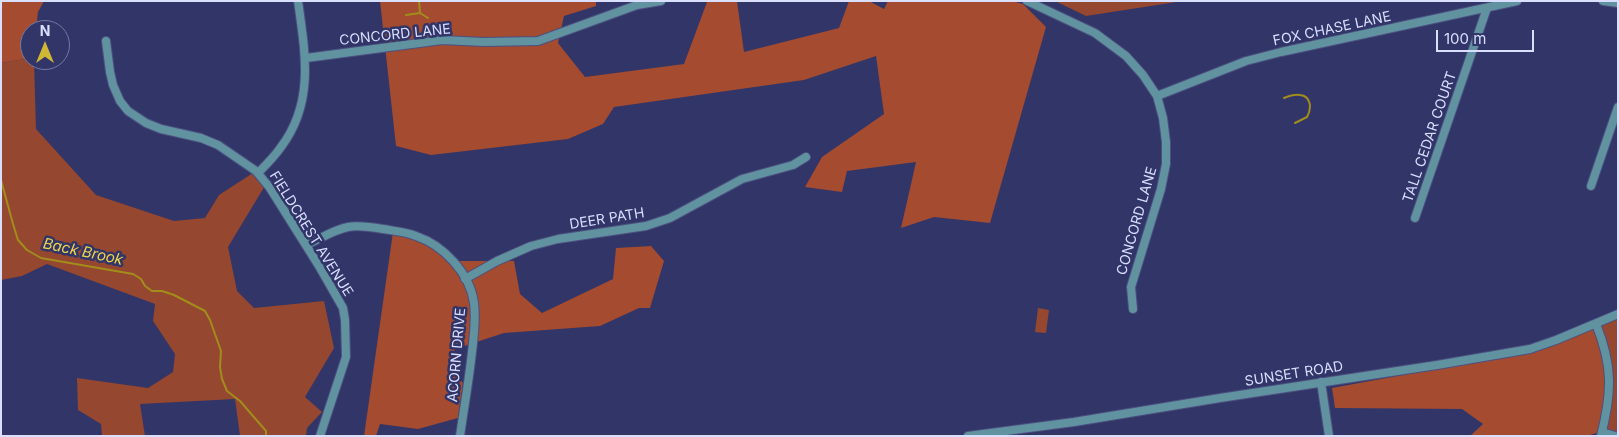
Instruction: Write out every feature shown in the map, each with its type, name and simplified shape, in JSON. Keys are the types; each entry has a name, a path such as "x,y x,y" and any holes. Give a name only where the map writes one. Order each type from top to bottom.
{"street":[{"path":"258,173 282,147 296,121 303,98 306,58 298,1"},
{"name":"CONCORD LANE","path":"306,58 442,40 484,42 538,41 637,5 662,1"},
{"name":"CONCORD LANE","path":"1027,1 1095,33 1126,56 1143,75 1157,96 1163,118 1166,164 1161,189 1131,287 1133,309"},
{"name":"FOX CHASE LANE","path":"1157,96 1246,61 1517,1"},
{"path":"1603,1 1618,3"},
{"name":"TALL CEDAR COURT","path":"1416,218 1487,8"},
{"name":"FIELDCREST AVENUE","path":"106,41 113,86 120,101 133,115 146,124 201,138 218,145 258,173 270,188 306,245 343,308 346,357 320,436"},
{"path":"1591,186 1618,107"},
{"name":"DEER PATH","path":"465,279 497,261 531,246 558,239 646,226 670,218 742,179 793,164 806,157"},
{"name":"ACORN DRIVE","path":"306,245 338,230 357,226 407,233 428,241 445,253 458,267 474,302 475,321 470,374 460,436"},
{"name":"SUNSET ROAD","path":"968,436 1074,422 1530,349 1618,314"},
{"path":"1596,324 1603,341 1610,372 1608,406 1601,434 1615,436"},
{"path":"1321,382 1329,436"}],"shaded area":[{"path":"1,1 44,1 38,12 37,20 20,20 20,60 1,63"},
{"path":"380,1 596,1 596,6 564,16 558,43 585,77 684,64 707,2 710,1 737,1 744,52 839,28 849,1 869,1 884,9 888,1 1012,1 1023,4 1046,27 990,223 934,217 901,228 916,162 847,171 842,192 805,187 822,157 884,114 876,56 804,80 614,107 603,124 568,139 431,155 396,146"},
{"path":"1055,1 1183,1 1086,16"},
{"path":"20,60 20,70 34,70 36,129 96,195 174,221 205,218 219,195 256,171 266,184 228,247 237,291 254,308 324,301 334,348 305,397 322,412 307,428 306,436 240,436 235,399 140,404 145,436 102,436 101,424 78,410 77,378 148,388 173,372 175,354 153,321 155,304 47,264 22,276 1,280 1,63"},
{"path":"393,232 437,244 454,261 514,261 520,294 542,313 613,279 616,248 651,246 664,261 650,308 639,308 600,326 504,333 455,349 448,366 463,383 458,418 418,429 380,424 376,436 364,436"},
{"path":"1038,308 1049,310 1046,333 1035,332"},
{"path":"1618,315 1618,436 1600,432 1597,325"},
{"path":"1597,325 1609,393 1600,432 1587,436 1470,436 1483,424 1462,409 1335,408 1332,388 1527,352"}],"waterway":[{"path":"419,1 420,13"},
{"path":"406,15 420,13 428,18"},
{"path":"1284,98 1292,95 1304,96 1310,103 1307,117 1295,123"},
{"name":"Back Brook","path":"1,180 18,240 27,250 41,258 133,274 141,279 145,286 152,291 162,291 174,295 205,311 221,351 220,367 227,391 240,401 266,431 266,436"}]}
